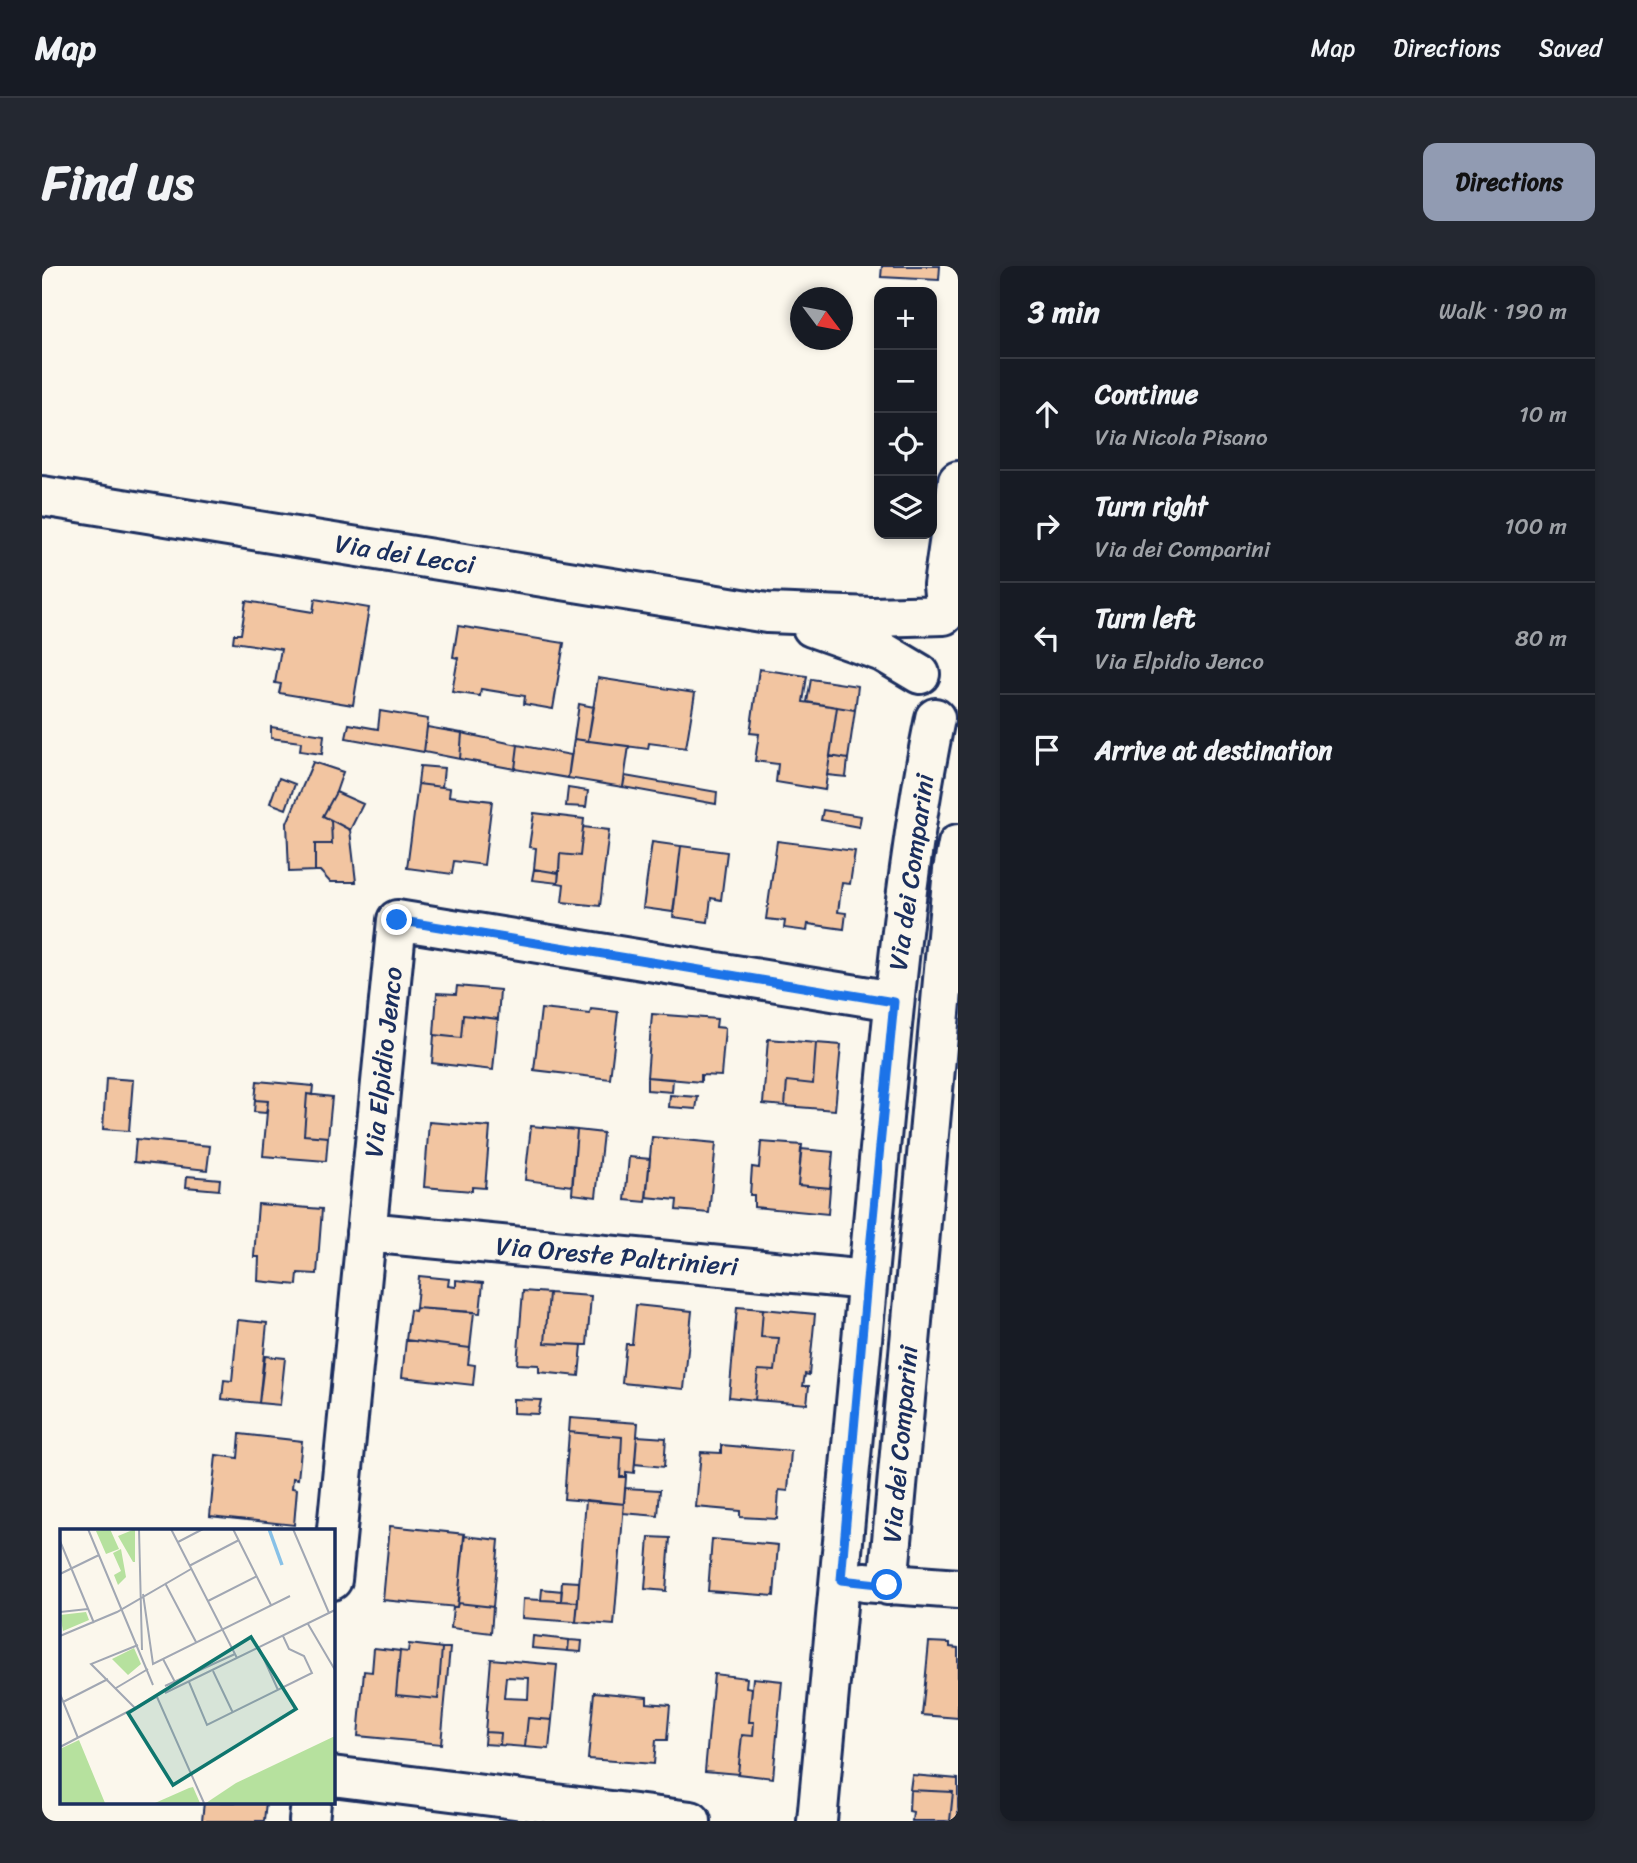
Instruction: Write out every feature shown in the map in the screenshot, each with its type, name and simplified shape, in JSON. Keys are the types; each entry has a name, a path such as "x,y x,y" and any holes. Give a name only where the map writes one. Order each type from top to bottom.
{"street":[{"path":"947,729 926,700 920,674 925,645 936,624 949,611 943,585 958,481"},
{"name":"Via dei Lecci","path":"42,496 767,612 872,617 949,611"},
{"name":"Via dei Lecci","path":"767,612 864,644 920,674"},
{"name":"Via dei Comparini","path":"817,1821 894,1002 921,787 947,729"},
{"name":"Via dei Comparini","path":"887,1585 956,862"},
{"name":"Via Elpidio Jenco","path":"334,1559 397,920 894,1002"},
{"name":"Via Oreste Paltrinieri","path":"366,1231 867,1280"},
{"path":"841,1580 958,1589"},
{"path":"334,1776 691,1821"}],"building":[{"path":"882,266 940,266 939,280 881,277"},
{"path":"315,599 369,608 353,705 279,693 281,684 275,683 281,649 233,642 234,634 241,634 246,601 313,612"},
{"path":"458,626 564,643 553,709 524,704 525,696 481,689 480,696 452,692 458,658 453,657"},
{"path":"759,669 807,676 803,702 837,707 825,790 776,782 778,764 755,761 759,734 750,733"},
{"path":"598,678 695,693 686,748 649,743 648,749 588,741"},
{"path":"811,679 858,686 855,710 807,702"},
{"path":"579,704 594,707 588,741 574,739"},
{"path":"837,707 855,710 848,759 830,756"},
{"path":"380,711 428,719 424,752 346,738 349,724 378,729"},
{"path":"271,727 324,735 322,754 300,751 301,742 271,738"},
{"path":"427,727 462,733 460,759 424,752"},
{"path":"462,733 518,745 515,769 460,759"},
{"path":"574,739 629,746 623,787 568,778"},
{"path":"518,745 571,755 568,778 515,769"},
{"path":"830,756 848,759 846,777 827,775"},
{"path":"313,762 343,772 323,816 331,820 332,844 315,844 315,871 289,872 287,823"},
{"path":"420,766 444,768 442,787 418,784"},
{"path":"625,776 717,792 716,804 623,787"},
{"path":"279,778 295,784 286,809 270,803"},
{"path":"418,784 450,788 449,796 492,801 484,865 454,861 452,874 407,868"},
{"path":"568,788 588,791 586,807 566,806"},
{"path":"336,792 363,804 350,830 323,816"},
{"path":"823,810 861,816 859,827 821,820"},
{"path":"534,813 584,819 580,856 560,854 559,873 534,869 536,848 529,847"},
{"path":"331,820 350,830 356,882 330,882 320,871 315,871 315,844 332,844"},
{"path":"583,827 609,830 600,906 562,902 564,884 558,883 560,854 580,856"},
{"path":"777,841 855,851 850,884 842,883 838,912 846,913 844,929 808,924 807,931 784,928 785,921 766,919"},
{"path":"652,842 681,846 673,912 643,908"},
{"path":"681,846 727,852 721,900 711,898 708,922 673,917"},
{"path":"534,869 559,873 558,883 532,880"},
{"path":"457,986 500,990 498,1019 463,1015 461,1038 434,1035 437,993 456,994"},
{"path":"541,1009 590,1014 591,1009 618,1012 610,1079 534,1070"},
{"path":"652,1014 717,1019 716,1027 725,1028 721,1076 701,1075 701,1082 647,1077"},
{"path":"463,1015 498,1019 493,1070 432,1063 434,1035 461,1038"},
{"path":"768,1039 816,1043 813,1084 787,1081 785,1106 763,1104"},
{"path":"816,1043 841,1045 835,1110 785,1106 787,1081 813,1084"},
{"path":"647,1077 673,1079 672,1092 647,1090"},
{"path":"106,1078 133,1080 129,1131 103,1129"},
{"path":"257,1081 313,1086 312,1095 307,1094 304,1135 328,1137 326,1161 263,1156 268,1101 255,1100"},
{"path":"307,1094 332,1097 328,1137 304,1135"},
{"path":"670,1095 698,1097 696,1109 669,1107"},
{"path":"255,1100 268,1101 266,1113 254,1112"},
{"path":"429,1122 490,1127 485,1188 472,1187 472,1191 424,1187"},
{"path":"531,1126 577,1130 572,1186 525,1180"},
{"path":"577,1130 603,1133 596,1197 572,1194"},
{"path":"652,1137 716,1143 709,1213 676,1210 677,1200 646,1197"},
{"path":"136,1139 210,1146 207,1170 134,1162"},
{"path":"761,1142 802,1145 798,1185 830,1188 828,1214 754,1207 754,1195 750,1195 752,1167 759,1168"},
{"path":"801,1149 833,1152 830,1188 798,1185"},
{"path":"629,1157 650,1159 646,1202 625,1200"},
{"path":"187,1176 220,1179 219,1190 186,1187"},
{"path":"258,1204 322,1209 317,1274 298,1273 297,1285 258,1281 259,1257 254,1257"},
{"path":"419,1276 449,1279 448,1286 456,1287 456,1280 483,1283 480,1313 416,1308"},
{"path":"523,1291 549,1293 545,1343 582,1345 579,1376 539,1372 539,1365 517,1364"},
{"path":"549,1293 591,1296 587,1345 545,1343"},
{"path":"636,1305 692,1311 684,1389 622,1383 626,1344 632,1344"},
{"path":"737,1307 763,1309 761,1337 779,1338 775,1371 758,1370 755,1400 729,1397"},
{"path":"416,1308 474,1312 470,1348 406,1340 410,1310 415,1311"},
{"path":"763,1309 815,1314 809,1375 805,1374 803,1386 809,1386 807,1404 755,1400 758,1370 775,1371 779,1338 761,1337"},
{"path":"238,1320 267,1323 259,1403 222,1399 224,1380 232,1381"},
{"path":"406,1340 470,1348 468,1364 475,1365 473,1385 402,1377"},
{"path":"265,1356 285,1358 280,1405 259,1403"},
{"path":"513,1399 541,1400 538,1414 513,1413"},
{"path":"570,1418 638,1423 634,1473 626,1472 626,1477 620,1477 622,1437 569,1432"},
{"path":"569,1432 622,1437 620,1477 626,1477 624,1504 564,1499"},
{"path":"240,1434 302,1441 298,1479 293,1478 292,1488 297,1489 294,1525 210,1516 216,1455 238,1458"},
{"path":"637,1436 666,1438 664,1467 635,1464"},
{"path":"721,1445 791,1451 788,1491 779,1490 777,1519 740,1517 740,1511 696,1507 701,1452 721,1453"},
{"path":"625,1488 660,1490 658,1516 623,1513"},
{"path":"586,1500 624,1504 614,1625 576,1622"},
{"path":"390,1526 465,1534 457,1607 383,1600"},
{"path":"464,1536 499,1540 493,1607 458,1603"},
{"path":"649,1537 670,1538 666,1591 645,1589"},
{"path":"712,1539 778,1545 774,1596 708,1591"},
{"path":"562,1581 579,1582 578,1602 561,1601"},
{"path":"542,1589 562,1591 561,1601 541,1600"},
{"path":"523,1599 578,1602 576,1622 522,1618"},
{"path":"458,1603 493,1607 491,1633 451,1628 453,1607 457,1607"},
{"path":"533,1636 569,1640 568,1651 532,1648"},
{"path":"569,1640 582,1641 581,1652 568,1651"},
{"path":"929,1642 950,1643 950,1647 958,1648 958,1718 922,1715"},
{"path":"409,1644 442,1648 438,1699 396,1695 400,1651 408,1652"},
{"path":"374,1648 400,1651 396,1695 438,1699 442,1648 450,1648 441,1744 358,1736 364,1671 372,1672"},
{"path":"491,1659 557,1665 552,1720 528,1718 525,1747 500,1745 501,1733 485,1732","holes":["506,1677 529,1678 528,1699 504,1698"]},
{"path":"714,1674 747,1678 746,1687 752,1688 749,1722 754,1722 753,1736 742,1735 738,1774 705,1771"},
{"path":"753,1678 782,1681 773,1778 738,1774 742,1735 753,1736 754,1722 749,1722"},
{"path":"594,1692 647,1697 647,1703 670,1705 667,1740 656,1740 654,1764 588,1759"},
{"path":"528,1718 552,1720 549,1749 525,1747"},
{"path":"485,1732 501,1733 500,1745 484,1744"},
{"path":"912,1775 958,1779 958,1821 950,1821 953,1792 910,1790"},
{"path":"910,1790 953,1792 950,1821 912,1821 913,1812 909,1811"},
{"path":"204,1804 266,1804 264,1821 202,1821"}],"route":[{"path":"397,920 894,1002 841,1580 887,1585"}]}
